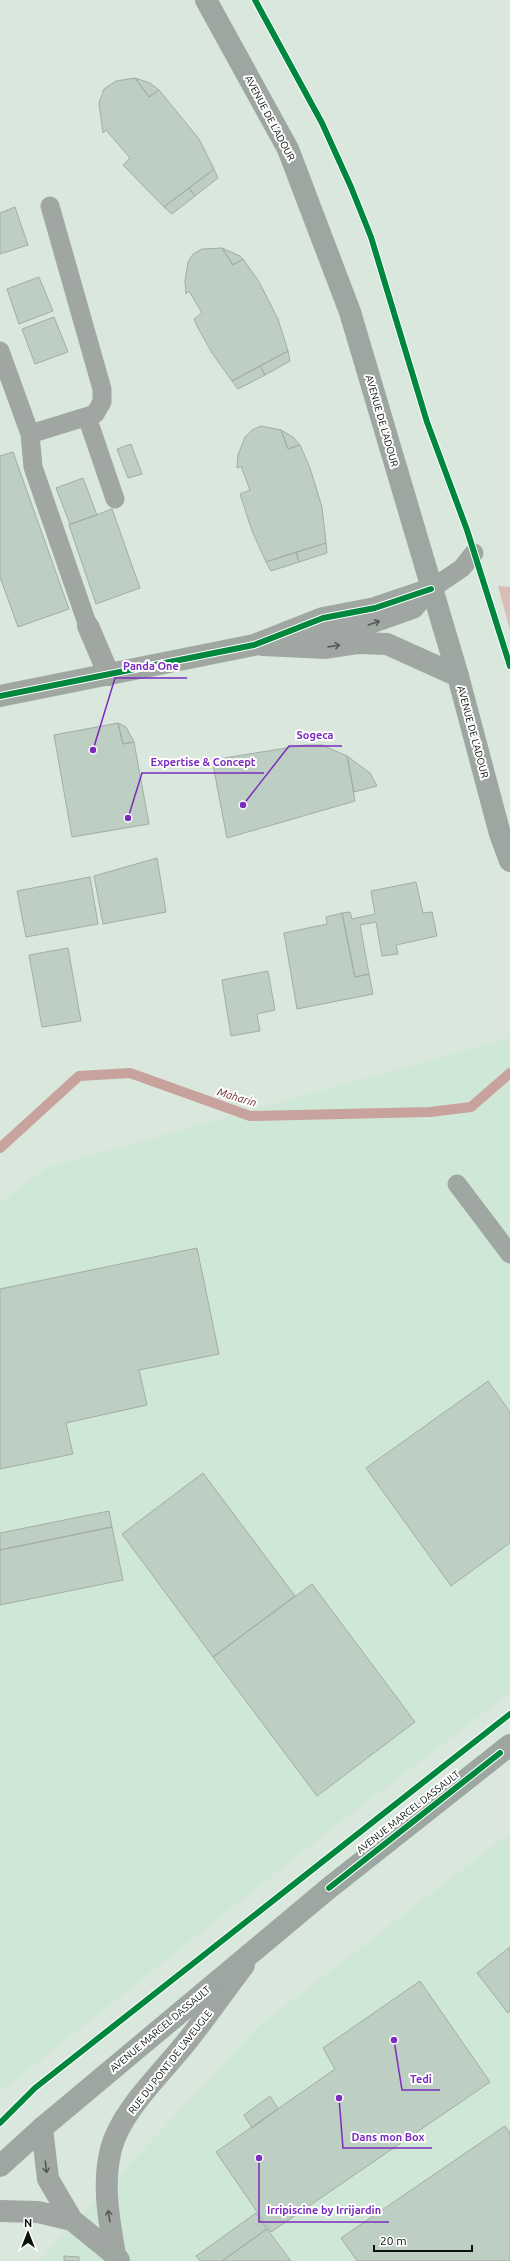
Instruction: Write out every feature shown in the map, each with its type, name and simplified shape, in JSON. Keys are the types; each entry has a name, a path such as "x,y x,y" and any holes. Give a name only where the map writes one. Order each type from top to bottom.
{"main road":[{"name":"AVENUE DE L'ADOUR","path":"206,0 288,148 350,312 458,676 500,834 510,861"},
{"name":"AVENUE MARCEL DASSAULT","path":"0,2166 42,2128 255,1949 329,1888 510,1745"}],"street":[{"path":"0,696 254,645 323,618 375,608 431,589"},
{"path":"88,626 110,675"},
{"path":"254,645 326,648 358,643 387,644 458,676"},
{"name":"RUE DU PONT DE L'AVEUGLE","path":"117,2258 106,2199 107,2173 114,2141 123,2122 142,2096 188,2040 255,1949"},
{"path":"42,2128 48,2179 72,2220"},
{"name":"RUE DU PONT DE L'AVEUGLE","path":"0,2211 38,2212 72,2220 117,2258"}],"lane":[{"path":"30,434 95,414 102,402 102,389 50,206"},
{"path":"0,350 30,434 33,466 88,626"},
{"path":"86,416 115,499"},
{"path":"431,589 462,568 474,553"},
{"path":"457,1184 510,1254"}],"shaded area":[{"path":"498,586 510,587 510,630"},
{"path":"510,1038 510,1693 326,1833 0,2092 0,1203 46,1168"},
{"path":"510,1833 510,2261 39,2261 260,2025"}],"building":[{"path":"135,78 149,97 159,90 199,139 214,169 164,207 123,165 130,158 106,130 103,133 99,103 104,89 116,81"},
{"path":"135,78 150,83 159,90 149,97"},
{"path":"214,169 218,178 195,196 189,188"},
{"path":"189,188 195,196 172,214 164,207"},
{"path":"15,207 28,245 0,254 0,213"},
{"path":"222,248 233,265 243,259 258,280 278,319 288,351 232,381 212,353 197,326 194,319 202,313 189,291 186,294 185,281 188,262 193,254 202,249"},
{"path":"222,248 240,256 243,259 233,265"},
{"path":"39,277 53,311 19,324 7,289"},
{"path":"54,317 68,352 35,364 22,329"},
{"path":"288,351 290,361 265,375 260,366"},
{"path":"260,366 265,375 238,389 232,381"},
{"path":"261,426 281,430 288,449 300,445 310,468 322,507 326,543 266,562 252,531 240,494 250,490 241,466 237,468 238,455 245,437 252,430"},
{"path":"281,430 293,437 300,445 288,449"},
{"path":"131,444 142,474 128,478 117,449"},
{"path":"13,452 69,609 18,627 0,577 0,456"},
{"path":"83,478 97,515 70,524 56,488"},
{"path":"112,509 140,588 96,604 69,525"},
{"path":"326,543 327,553 299,562 296,552"},
{"path":"296,552 299,562 271,571 266,562"},
{"path":"118,723 126,727 134,742 123,744"},
{"path":"118,723 123,744 134,742 149,824 72,837 54,735"},
{"path":"305,745 322,745 347,756 355,801 227,838 212,760"},
{"path":"347,756 370,773 377,786 354,792"},
{"path":"157,858 166,912 103,924 94,876"},
{"path":"90,877 98,924 26,937 17,891"},
{"path":"416,882 423,913 432,912 437,936 396,945 398,954 382,956 376,922 360,925 369,974 355,977 342,913 350,912 352,919 375,914 371,891"},
{"path":"342,913 355,977 369,974 373,994 297,1009 284,933 327,924 326,917"},
{"path":"68,948 81,1021 42,1027 29,955"},
{"path":"268,971 275,1010 257,1014 260,1031 231,1036 222,980"},
{"path":"197,1248 219,1354 139,1370 147,1405 66,1423 73,1454 0,1469 0,1289"},
{"path":"488,1381 510,1412 510,1543 451,1586 366,1468"},
{"path":"203,1473 295,1596 213,1657 122,1534"},
{"path":"109,1511 112,1527 0,1550 0,1533"},
{"path":"112,1527 123,1580 0,1605 0,1550"},
{"path":"312,1584 415,1722 317,1796 213,1657"},
{"path":"510,1947 510,2011 508,2013 477,1973"},
{"path":"420,1981 490,2082 271,2232 216,2152 335,2069 323,2048"},
{"path":"270,2096 278,2109 252,2128 244,2115"},
{"path":"505,2126 510,2133 510,2261 357,2261 341,2238"},
{"path":"256,2213 267,2229 222,2261 200,2261 196,2256"},
{"path":"267,2229 291,2261 222,2261"},
{"path":"64,2256 79,2257 79,2261 64,2261"}],"waterway":[{"name":"Maharin","path":"0,1148 79,1076 130,1073 250,1116 430,1112 471,1107 510,1073"}],"cycle path":[{"path":"255,0 322,123 351,187 371,237 427,422 467,530 510,666"},
{"path":"0,696 254,645 323,618 375,608 431,589"},
{"path":"0,2123 35,2088 510,1714"},
{"path":"329,1888 500,1753"}],"place":[{"name":"Panda One","path":"93,750"},
{"name":"Sogeca","path":"243,805"},
{"name":"Expertise & Concept","path":"128,818"},
{"name":"Tedi","path":"394,2040"},
{"name":"Dans mon Box","path":"339,2098"},
{"name":"Irripiscine by Irrijardin","path":"259,2158"}]}
